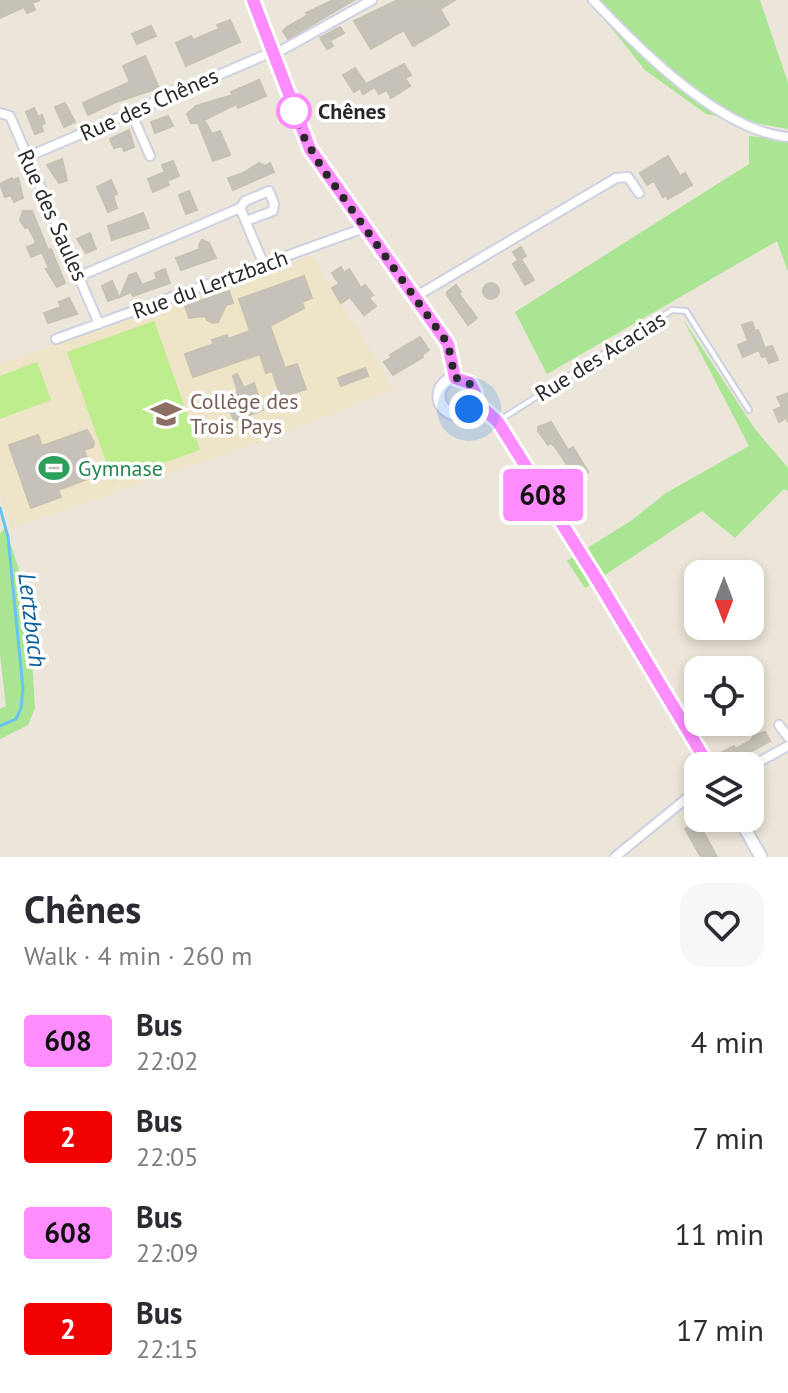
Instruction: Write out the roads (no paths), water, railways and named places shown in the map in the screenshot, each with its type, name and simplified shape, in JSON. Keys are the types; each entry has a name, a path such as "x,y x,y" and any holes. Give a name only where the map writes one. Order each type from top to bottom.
{"main road":[{"path":"253,0 310,149 448,344 455,378"},
{"path":"455,378 470,383 475,393 473,405 463,412 451,412 440,401 440,392 448,380 455,378"},
{"path":"473,405 485,410 498,422 701,752"},
{"path":"747,832 761,857"}],"street":[{"name":"Rue des Chênes","path":"27,157 272,54 372,0"},
{"path":"593,0 647,55 693,92 742,122 764,132 788,137"},
{"path":"131,112 150,156"},
{"name":"Rue des Saules","path":"0,113 10,116 99,324"},
{"path":"415,297 616,178 628,177 639,193"},
{"path":"80,276 240,208 245,201 269,191 273,211 246,221"},
{"path":"240,208 264,265"},
{"name":"Rue du Lertzbach","path":"56,339 364,228"},
{"path":"779,725 788,737"},
{"path":"764,759 788,746"},
{"path":"615,857 684,800"}],"lane":[{"name":"Rue des Acacias","path":"498,422 672,310 686,311 749,410"}],"waterway":[{"name":"Lertzbach","path":"0,508 8,537 23,689 16,719 0,726"}],"place":[{"name":"Chênes","path":"294,111"},
{"name":"Collège des Trois Pays","path":"166,414"},
{"name":"Gymnase","path":"54,468"}]}
